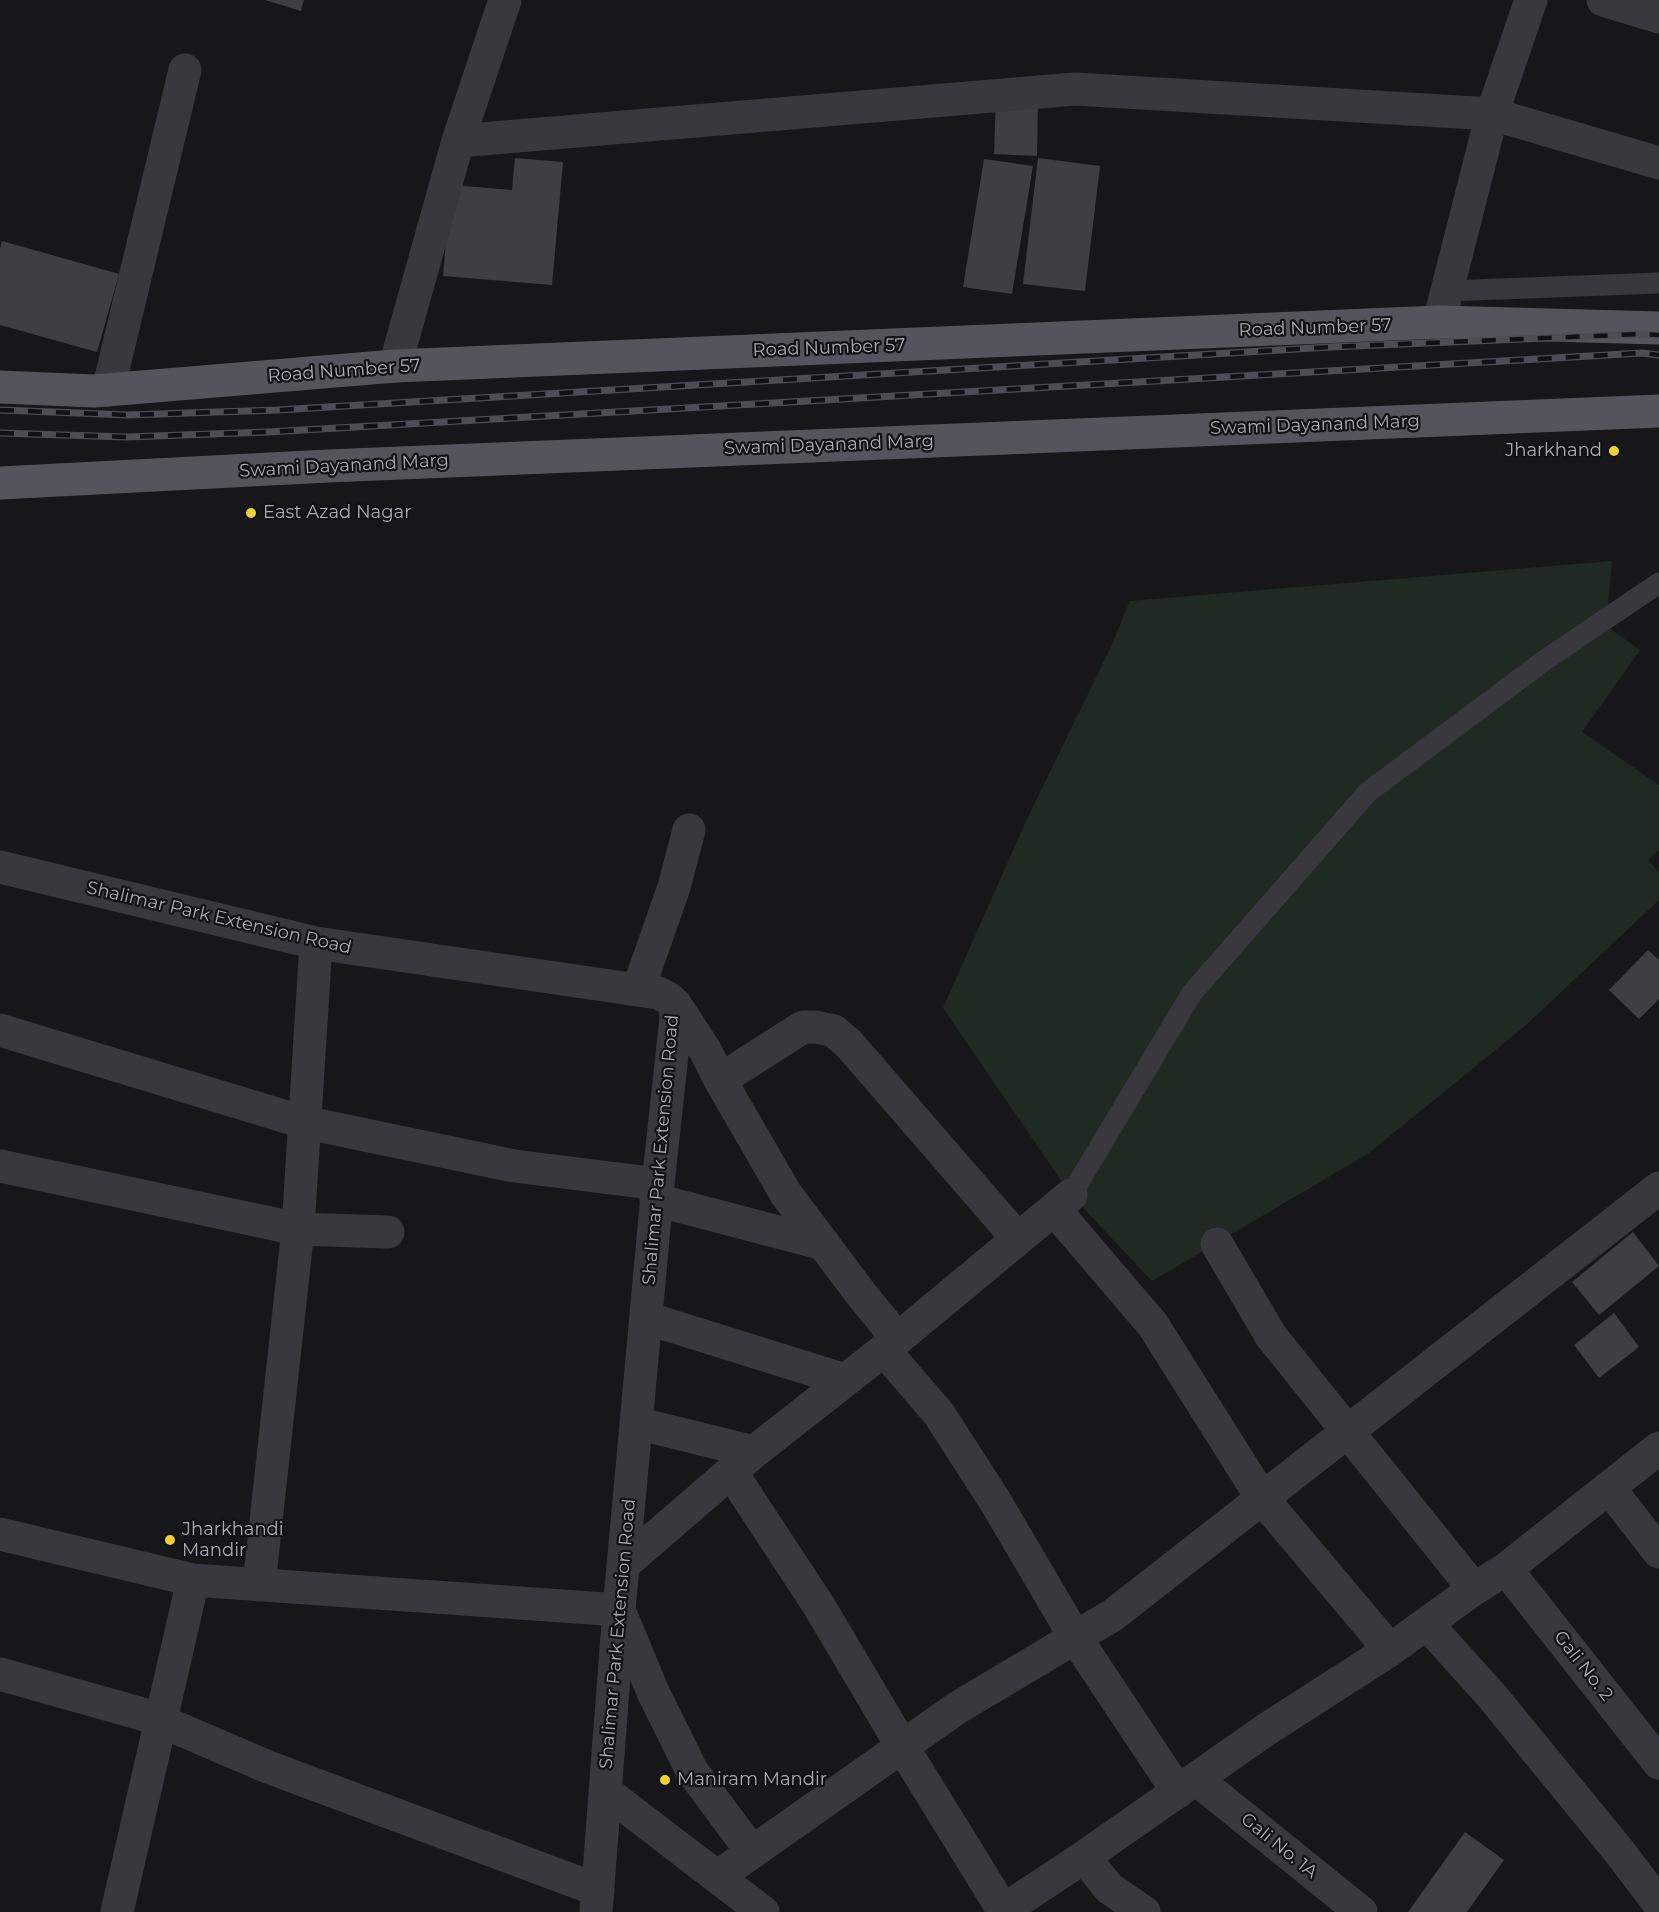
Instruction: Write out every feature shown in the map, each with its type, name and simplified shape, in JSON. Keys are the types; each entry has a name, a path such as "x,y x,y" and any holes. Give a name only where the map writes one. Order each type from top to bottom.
{"main road":[{"name":"Road Number 57","path":"0,387 94,391 395,366 1439,322 1659,328"},
{"name":"Swami Dayanand Marg","path":"0,483 328,466 1659,411"}],"street":[{"path":"395,366 458,141 505,0"},
{"path":"1439,322 1492,114 1531,0"},
{"path":"1603,0 1659,18"},
{"path":"108,390 185,70"},
{"path":"458,141 1075,89 1492,114 1659,163"},
{"path":"638,990 674,887 689,830"},
{"name":"Shalimar Park Extension Road","path":"0,867 316,943 658,993 675,1004 676,1018 657,1192 619,1610 597,1901"},
{"path":"259,1585 298,1229 316,943"},
{"name":"Gali No. 1A","path":"675,1004 705,1050 786,1194 824,1244 939,1414 995,1501 1075,1637 1187,1785 1361,1912"},
{"path":"720,1080 803,1027 834,1031 849,1044 1018,1239"},
{"path":"0,1030 303,1122 514,1166 657,1192 824,1244"},
{"path":"0,1166 298,1229 387,1232"},
{"path":"717,1876 957,1708 1113,1615 1659,1188"},
{"path":"623,1565 743,1462 1063,1202 1153,1324 1262,1498 1390,1650"},
{"path":"1217,1244 1271,1336 1474,1588"},
{"path":"646,1318 845,1380"},
{"path":"636,1423 743,1462 819,1606 1002,1911 1084,1857 1267,1729 1390,1650 1474,1588 1506,1569 1659,1448"},
{"path":"1610,1488 1659,1552"},
{"path":"0,1534 193,1580 619,1610 653,1692 692,1772 752,1852"},
{"name":"Gali No. 2","path":"1506,1569 1659,1762"},
{"path":"117,1912 193,1580"},
{"path":"1427,1624 1491,1695 1659,1904"},
{"path":"0,1674 149,1716 597,1901"},
{"path":"605,1791 763,1912"},
{"path":"1084,1857 1109,1888 1144,1912"}],"lane":[{"path":"1447,291 1659,283"},
{"path":"1063,1202 1192,993 1368,792 1545,660 1659,583"}],"shaded area":[{"path":"1612,561 1606,626 1640,650 1582,732 1659,785 1659,850 1648,860 1659,872 1659,900 1525,1026 1369,1153 1152,1281 1071,1195 943,1008 1027,819 1110,649 1130,601"}],"building":[{"path":"265,0 304,0 301,11"},
{"path":"996,98 1038,99 1037,156 994,154"},
{"path":"515,158 563,162 552,285 443,276 451,185 512,190"},
{"path":"1038,158 1100,166 1085,291 1023,284"},
{"path":"984,159 1033,166 1012,294 963,287"},
{"path":"2,241 119,274 97,352 0,325 0,249"},
{"path":"1648,950 1659,960 1659,999 1639,1019 1609,990"},
{"path":"1633,1232 1659,1266 1599,1315 1572,1282"},
{"path":"1614,1313 1639,1347 1599,1378 1574,1345"},
{"path":"1465,1832 1504,1860 1467,1912 1408,1912"}],"railway":[{"path":"0,410 128,415 278,410 1330,347 1659,335"},
{"path":"0,433 127,437 268,432 1642,353 1659,355"}],"place":[{"name":"Jharkhand","path":"1614,451"},
{"name":"East Azad Nagar","path":"251,513"},
{"name":"Jharkhandi Mandir","path":"170,1540"},
{"name":"Maniram Mandir","path":"665,1780"}]}
